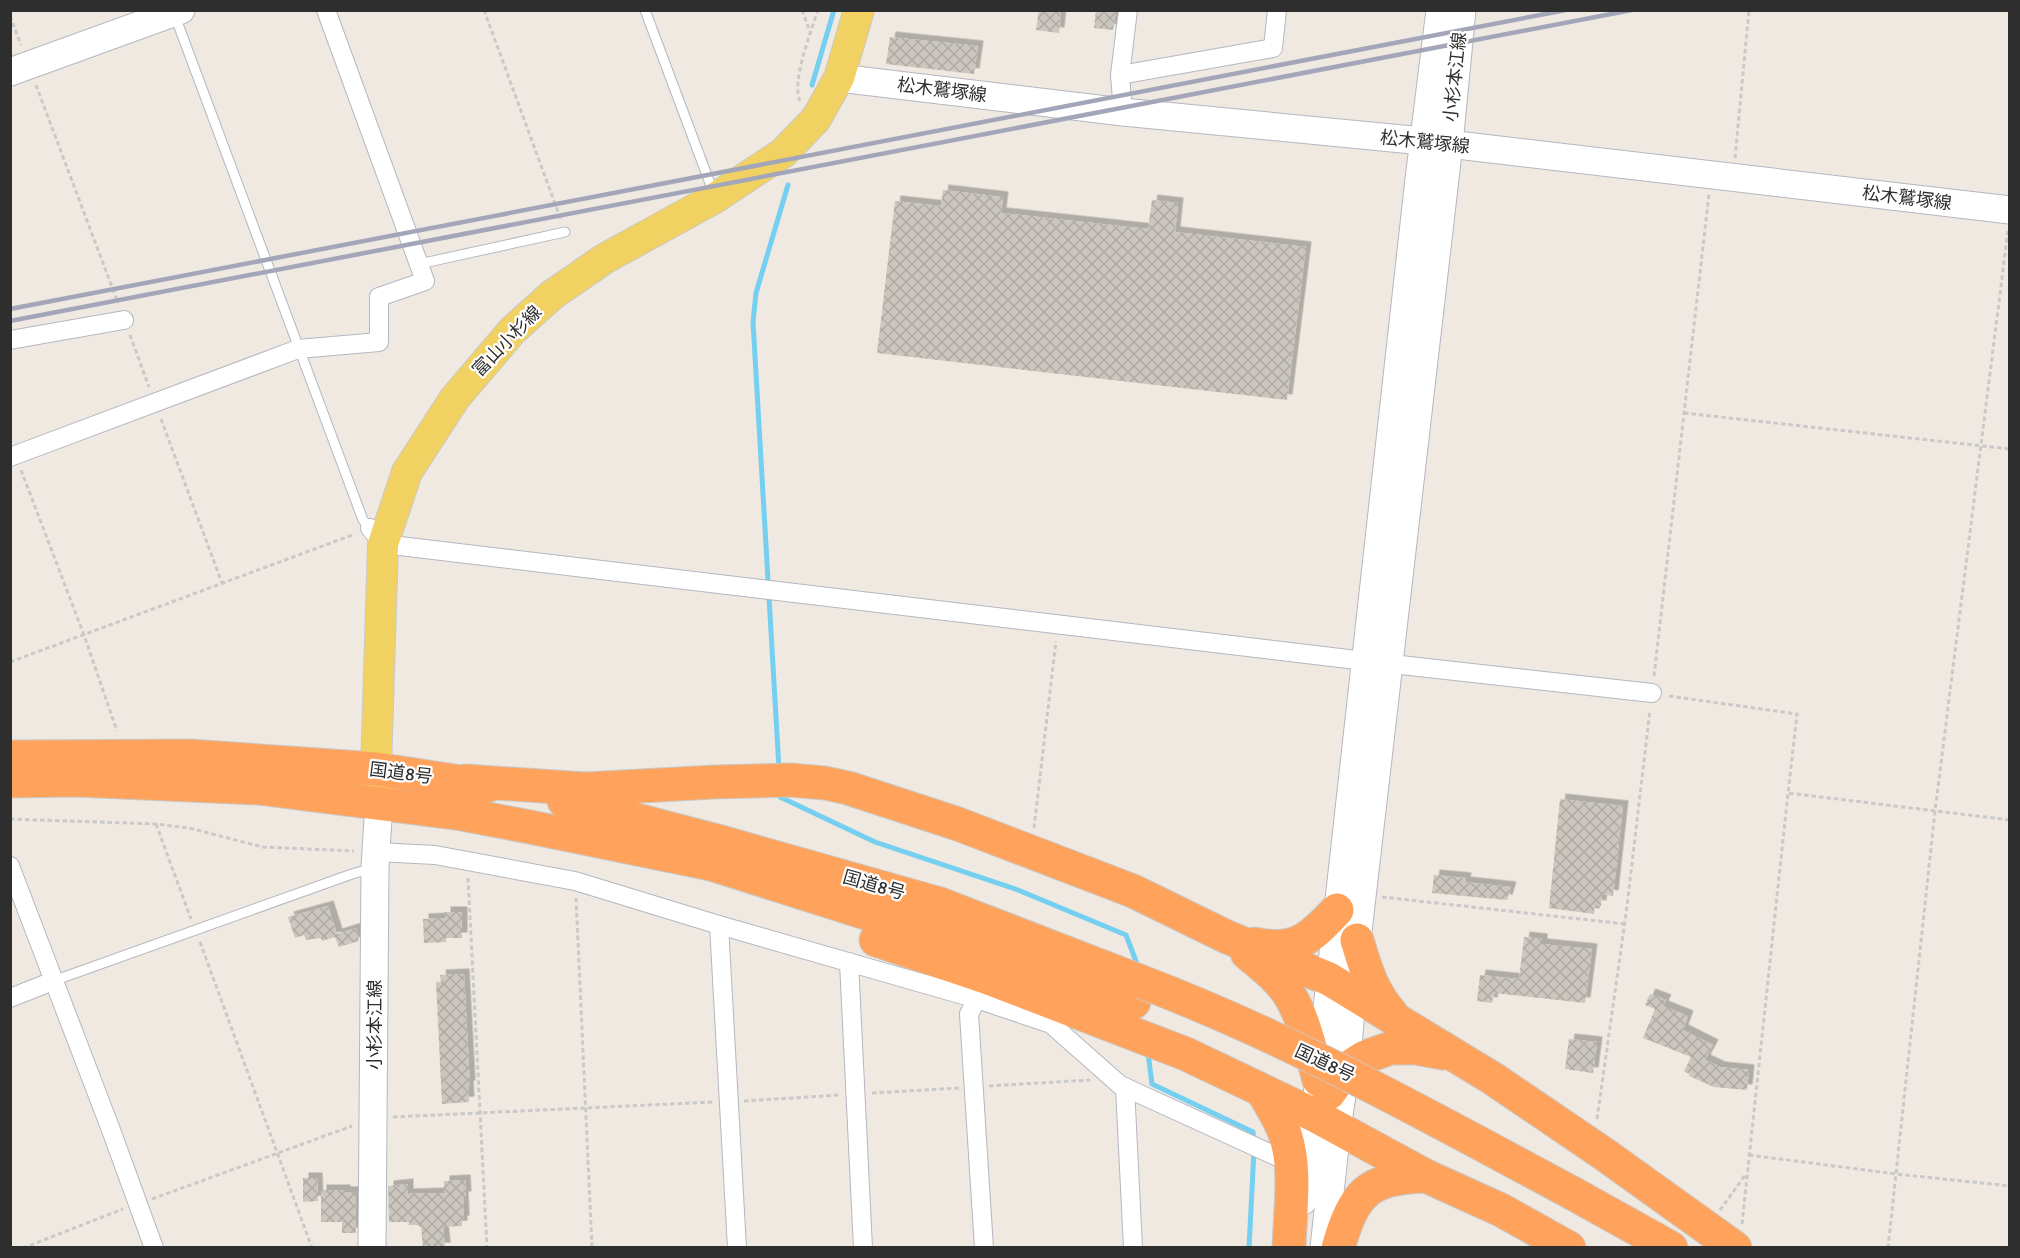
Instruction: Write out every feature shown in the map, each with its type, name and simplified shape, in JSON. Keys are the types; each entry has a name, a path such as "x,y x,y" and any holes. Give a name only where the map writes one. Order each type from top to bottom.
{"highway":[{"name":"国道8号","path":"10,757 189,756 376,769 466,781 626,816 940,904 1138,992 1195,1026 1569,1203 1671,1248"},
{"name":"国道8号","path":"10,781 76,780 258,788 462,814 711,864 929,933 1138,992"},
{"path":"466,781 586,789 790,780 825,783 848,788 958,824 1133,891 1227,937 1341,986 1459,1057 1604,1154 1738,1238"},
{"path":"535,828 722,887 986,977 1186,1054 1325,1121 1426,1176 1501,1210 1569,1248"},
{"path":"1227,937 1273,948 1294,944 1317,932 1349,903"},
{"path":"1227,937 1273,975 1290,996 1305,1031 1333,1074 1325,1121"},
{"path":"1357,940 1370,980 1380,1001 1397,1020"},
{"path":"1333,1074 1365,1057 1390,1048 1416,1048 1459,1057"},
{"path":"1263,1092 1278,1117 1286,1137 1291,1163 1289,1248"},
{"path":"1338,1248 1345,1225 1356,1202 1374,1186 1398,1177 1426,1176"},
{"name":"国道8号","path":"1569,1203 1626,1248"}],"main road":[{"name":"富山小杉線","path":"379,803 376,769 376,536 407,472 455,398 512,331 552,295 604,260 715,198 783,153 811,124 839,78 859,10"},
{"name":"小杉本江線","path":"1436,142 1440,10"},
{"name":"小杉本江線","path":"1436,142 1462,10"},
{"path":"20,69 176,11"},
{"name":"松木鷲塚線","path":"839,78 1123,112 1436,142 2010,210"},
{"path":"1333,1074 1349,903 1436,142"},
{"name":"小杉本江線","path":"372,1248 376,860 379,803"},
{"path":"1341,986 1357,940 1349,903"},
{"path":"1298,1248 1325,1121"},
{"path":"1324,1248 1325,1121"}],"street":[{"path":"13,456 298,349 379,342 379,297 425,281 326,10"},
{"path":"1123,112 1120,75 1128,10"},
{"path":"1120,75 1273,48 1277,10"},
{"path":"10,340 124,320"},
{"path":"376,536 1055,624 1652,693"},
{"path":"376,860 435,855 575,882 977,999 1051,1024 1125,1087 1291,1163"},
{"path":"10,866 154,1248"},
{"path":"719,925 737,1248"},
{"path":"849,962 863,1248"},
{"path":"10,998 53,981"},
{"path":"977,999 969,1014 984,1248"},
{"path":"1125,1087 1133,1248"}],"lane":[{"path":"645,10 715,198"},
{"path":"176,11 298,349 363,520 376,536"},
{"path":"419,264 565,232"},
{"path":"53,981 352,874 376,860"}],"path":[{"path":"484,10 565,232"},
{"path":"802,10 810,34"},
{"path":"811,124 797,95 801,63 818,10"},
{"path":"1597,1119 1624,924 1652,693 1711,175 1735,159 1749,10"},
{"path":"10,16 20,69"},
{"path":"1888,1248 1935,811 2010,220"},
{"path":"1684,412 2010,449"},
{"path":"13,456 84,635 125,756"},
{"path":"10,662 376,536"},
{"path":"1030,851 1056,645 1055,624"},
{"path":"1685,698 1797,714 1738,1238"},
{"path":"1788,793 2010,820"},
{"path":"10,819 156,824 189,828 263,847 376,860"},
{"path":"156,824 312,1248"},
{"path":"467,861 488,1248"},
{"path":"575,882 592,1248"},
{"path":"1349,903 1624,924"},
{"path":"23,1248 375,1118"},
{"path":"1749,1155 2010,1186"}],"building":[{"path":"1039,10 1061,12 1059,33 1036,30"},
{"path":"1096,10 1116,10 1113,30 1094,28"},
{"path":"890,37 978,46 974,74 886,64"},
{"path":"943,190 1003,197 1001,213 1148,229 1152,200 1178,203 1175,232 1306,247 1287,400 877,353 895,201 941,206"},
{"path":"1560,799 1623,806 1613,896 1602,894 1601,906 1595,905 1594,914 1549,908"},
{"path":"1434,875 1466,878 1465,882 1511,887 1507,900 1432,893"},
{"path":"328,906 337,934 356,928 359,941 339,947 335,937 322,941 321,938 306,940 304,935 295,938 288,917"},
{"path":"445,912 462,912 462,938 446,938 446,942 424,943 423,919 445,918"},
{"path":"1524,937 1542,939 1542,944 1592,949 1585,1003 1494,993 1492,1003 1477,1001 1480,975 1519,979"},
{"path":"464,974 469,1102 442,1104 436,982 441,982 440,975"},
{"path":"1650,994 1666,1000 1663,1006 1688,1016 1683,1030 1713,1045 1705,1060 1720,1067 1749,1070 1747,1090 1714,1087 1689,1076 1684,1071 1691,1057 1643,1038 1655,1009 1645,1005"},
{"path":"1569,1039 1597,1042 1593,1073 1565,1069"},
{"path":"303,1178 317,1178 318,1201 303,1202"},
{"path":"465,1180 464,1221 462,1221 462,1226 443,1227 445,1248 423,1248 419,1225 409,1225 409,1222 389,1222 388,1186 408,1184 408,1194 444,1193 444,1181"},
{"path":"321,1190 355,1192 356,1233 342,1233 342,1222 321,1222"}],"waterway":[{"path":"812,85 834,10"},
{"path":"779,769 753,322 756,293 788,185"},
{"path":"780,790 780,797 875,842 1018,890 1126,935 1139,969"},
{"path":"1148,1053 1152,1084 1253,1132 1254,1141"},
{"path":"1249,1248 1254,1150"}],"railway":[{"path":"10,309 1566,10"},
{"path":"10,321 1632,10"}]}
